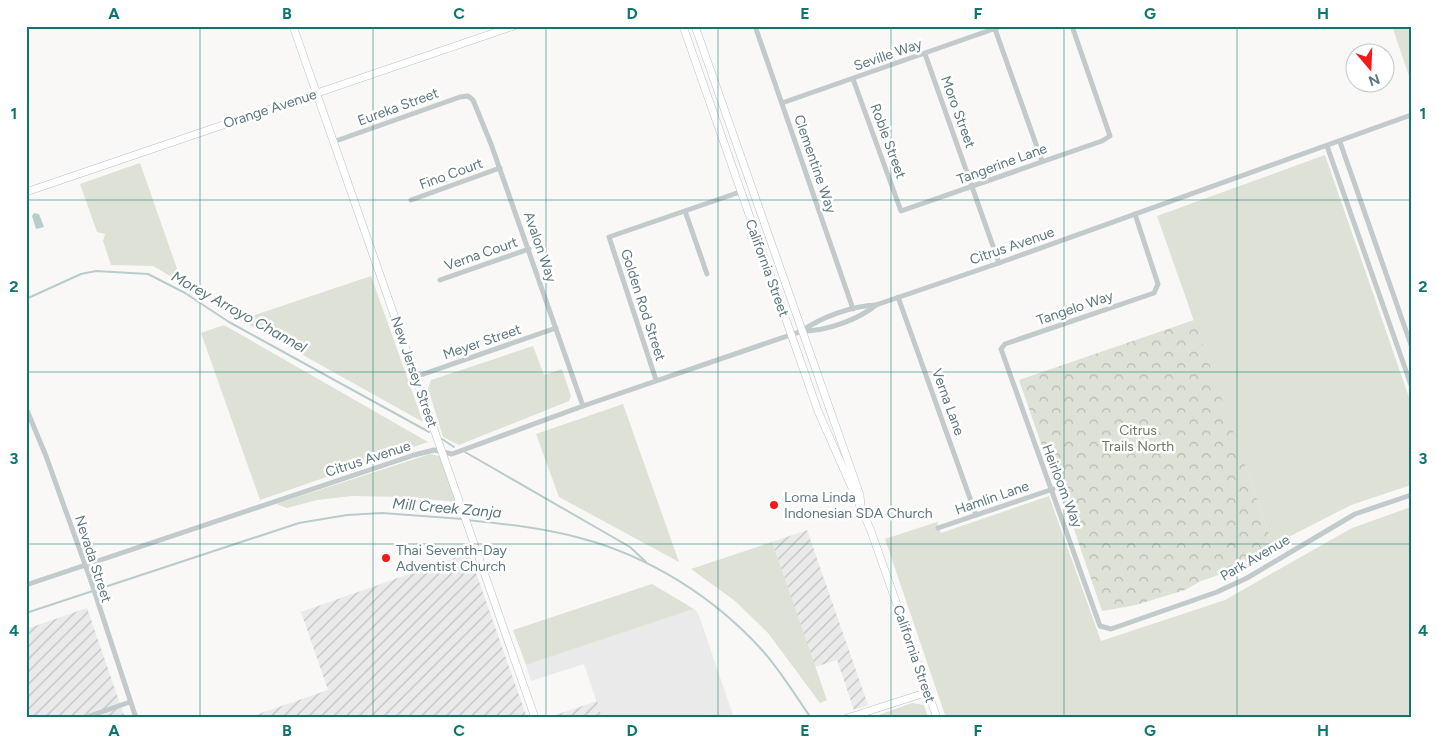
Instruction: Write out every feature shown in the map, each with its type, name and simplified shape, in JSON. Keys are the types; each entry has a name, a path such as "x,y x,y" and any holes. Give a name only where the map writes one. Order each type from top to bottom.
{"street":[{"name":"New Jersey Street","path":"293,26 535,718"},
{"name":"Orange Avenue","path":"26,192 514,26"},
{"name":"California Street","path":"683,26 821,419 854,497 861,506"},
{"name":"California Street","path":"695,26 860,495 861,506 936,718"},
{"name":"Seville Way","path":"782,103 1002,26"},
{"name":"Tangerine Lane","path":"901,211 1102,141 1110,136 1072,26"},
{"name":"Clementine Way","path":"756,27 853,309"},
{"path":"995,28 1042,161"},
{"name":"Moro Street","path":"925,54 999,263"},
{"name":"Roble Street","path":"853,79 901,211"},
{"name":"Eureka Street","path":"333,142 460,97 471,97"},
{"name":"Avalon Way","path":"471,97 500,168 584,406"},
{"name":"Citrus Avenue","path":"26,586 414,455 434,450 452,454 656,380 791,334 802,331 814,331 866,313 876,305 898,297 999,263 1411,116"},
{"path":"1340,142 1411,345"},
{"path":"1327,146 1411,385"},
{"name":"Fino Court","path":"410,200 500,168"},
{"path":"707,274 685,211 740,192"},
{"name":"Golden Rod Street","path":"656,380 609,237 685,211"},
{"name":"Tangelo Way","path":"1001,349 1005,344 1154,293 1157,290 1158,284 1135,214"},
{"name":"Verna Court","path":"440,280 528,250"},
{"name":"Verna Lane","path":"898,297 976,515"},
{"name":"Citrus Avenue","path":"802,331 811,324 863,305 876,305"},
{"path":"1388,319 1401,315"},
{"name":"Meyer Street","path":"416,377 556,328"},
{"name":"Heirloom Way","path":"1001,349 1036,450 1053,489 1096,618 1100,626 1105,629"},
{"name":"Nevada Street","path":"26,408 91,581 136,718"},
{"name":"Hamlin Lane","path":"938,528 1053,489"},
{"name":"Park Avenue","path":"1105,629 1111,629 1217,592 1247,578 1355,514 1411,495"},
{"path":"847,718 928,692"},
{"path":"84,718 130,702"}],"shaded area":[{"path":"34,213 39,214 44,227 36,229 32,216"},
{"path":"807,530 868,705 854,710 837,660 815,667 772,542"},
{"path":"469,553 527,718 247,718 328,690 301,612"},
{"path":"87,608 125,718 26,718 26,629"},
{"path":"694,609 698,613 734,718 602,718 584,664 531,681 526,665"},
{"path":"597,701 602,718 547,718"}],"green space":[{"path":"1392,26 1411,26 1411,82"},
{"path":"1325,155 1411,403 1411,485 1351,505 1273,545 1157,216"},
{"path":"140,163 182,283 153,266 111,265 103,241 105,234 97,232 80,184"},
{"path":"371,276 423,422 240,320"},
{"name":"Citrus Trails North","path":"1194,320 1273,545 1236,569 1201,581 1185,590 1136,605 1102,611 1056,477 1044,452 1019,380"},
{"path":"224,325 428,442 260,500 201,333"},
{"path":"533,346 544,375 562,369 571,396 569,401 459,445 443,437 428,388 431,380"},
{"path":"623,404 679,562 559,497 536,434"},
{"path":"430,454 439,456 442,461 456,502 408,497 352,496 317,500 287,508 276,504"},
{"path":"1049,496 1101,641 1225,600 1352,528 1411,507 1411,718 946,718 885,539 937,522 941,533"},
{"path":"772,542 827,700 820,703 768,633 735,601 691,569"},
{"path":"652,584 694,609 526,665 513,630"},
{"path":"912,703 924,705 928,718 870,718"}],"waterway":[{"name":"Morey Arroyo Channel","path":"26,299 81,274 96,271 148,274 185,293 229,322 429,432"},
{"name":"Morey Arroyo Channel","path":"442,439 454,447"},
{"name":"Morey Arroyo Channel","path":"465,452 630,547 646,562"},
{"name":"Mill Creek Zanja","path":"26,613 299,523 347,515 382,513 463,519"},
{"name":"Mill Creek Zanja","path":"468,520 538,529 580,538 606,546 655,567 702,596 743,631 769,658 811,718"}],"place":[{"name":"Loma Linda Indonesian SDA Church","path":"774,505"},
{"name":"Thai Seventh-Day Adventist Church","path":"386,558"}]}
